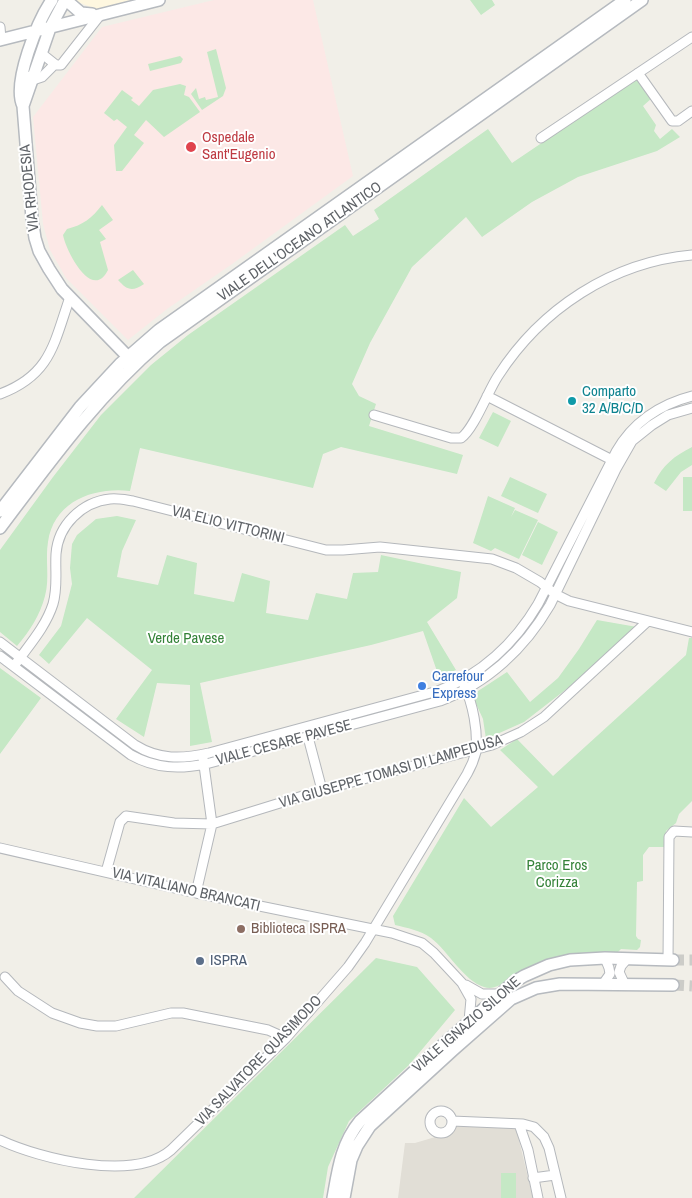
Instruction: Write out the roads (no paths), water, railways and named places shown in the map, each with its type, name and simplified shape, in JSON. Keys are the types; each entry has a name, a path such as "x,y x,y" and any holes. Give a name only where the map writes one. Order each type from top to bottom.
{"main road":[{"path":"28,76 35,32 52,0"},
{"path":"28,76 41,53 50,28 65,0 82,13 102,14"},
{"path":"1,39 159,0"},
{"name":"VIALE DELL'OCEANO ATLANTICO","path":"0,511 75,413 132,360 164,326 625,0"},
{"name":"VIALE DELL'OCEANO ATLANTICO","path":"0,528 81,422 132,360 642,0"},
{"name":"VIA RHODESIA","path":"28,76 23,106 30,201 35,238 39,251 49,270 70,297 132,360"},
{"name":"VIALE IGNAZIO SILONE","path":"333,1198 342,1153 346,1142 356,1126 372,1108 517,979 544,967 570,960 605,958 671,960"},
{"name":"VIALE IGNAZIO SILONE","path":"344,1198 351,1160 357,1146 370,1126 499,1009 516,996 540,986 560,984 673,985"}],"street":[{"path":"41,53 60,66 102,14"},
{"path":"0,27 1,39"},
{"path":"541,138 692,37"},
{"path":"28,76 42,77 55,64"},
{"path":"638,73 672,121 678,121 692,111"},
{"path":"374,415 457,439 464,436 502,370 522,344 546,319 568,301 596,284 625,271 658,261 692,255"},
{"path":"0,394 27,380 43,365 52,348 70,297"},
{"path":"487,396 612,460"},
{"name":"VIALE CESARE PAVESE","path":"0,642 141,749 152,754 172,758 202,754 464,685 507,646 528,620 626,436 646,418 668,405 692,396"},
{"name":"VIALE CESARE PAVESE","path":"0,656 135,757 152,764 173,768 204,764 434,703 498,667 524,642 542,618 555,594 616,469 632,441 668,415 692,408"},
{"name":"VIA ELIO VITTORINI","path":"13,666 43,626 53,604 57,583 56,549 63,530 69,520 80,510 105,500 117,499 133,502 326,550 364,547 387,548 492,559 516,568 547,587"},
{"path":"547,587 555,594 570,601 692,632"},
{"name":"VIA GIUSEPPE TOMASI DI LAMPEDUSA","path":"106,872 120,822 126,816 174,823 212,824 322,790 476,750 514,736 538,722 563,701 648,621"},
{"name":"VIA SALVATORE QUASIMODO","path":"0,1140 32,1153 71,1162 118,1165 138,1164 155,1160 171,1150 286,1038 342,973 373,930 463,781 476,750 474,723 464,685"},
{"path":"327,722 330,731"},
{"path":"308,737 322,790"},
{"path":"196,893 212,824 202,754"},
{"path":"671,960 669,837 674,831 692,832"},
{"name":"VIA VITALIANO BRANCATI","path":"0,848 196,893 410,938 422,943 434,952 462,983"},
{"path":"603,984 610,974 610,968 605,958"},
{"path":"624,985 619,972 627,959"},
{"path":"5,977 16,989 52,1013 80,1023 97,1026 116,1026 183,1012 268,1030 286,1038"},
{"path":"462,983 482,994 500,994"},
{"path":"462,983 471,999 472,1006 469,1021"},
{"path":"452,1121 532,1126 542,1134 550,1148 561,1198"},
{"path":"519,1124 528,1150 538,1198"},
{"path":"533,1178 555,1175"}],"tunnel":[{"path":"673,960 692,960"},
{"path":"673,985 692,986"}],"place":[{"name":"Ospedale Sant'Eugenio","path":"191,147"},
{"name":"Comparto 32 A/B/C/D","path":"572,401"},
{"name":"Carrefour Express","path":"422,686"},
{"name":"Biblioteca ISPRA","path":"241,929"},
{"name":"ISPRA","path":"200,961"}],"park label":[{"name":"Verde Pavese","path":"186,639"},
{"name":"Parco Eros Corizza","path":"557,874"}]}
